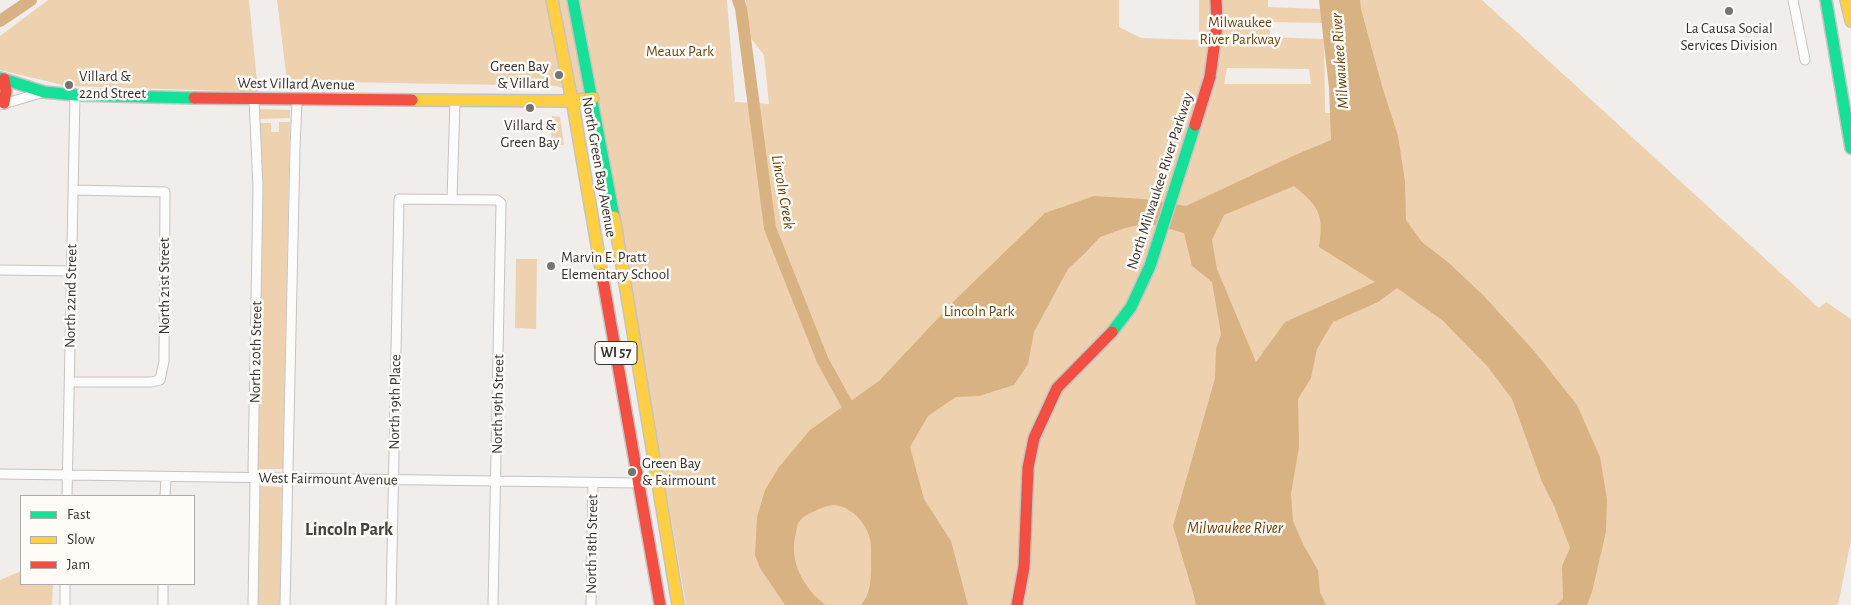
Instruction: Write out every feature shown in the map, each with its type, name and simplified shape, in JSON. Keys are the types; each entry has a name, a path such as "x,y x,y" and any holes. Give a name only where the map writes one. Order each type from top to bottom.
{"main road":[{"name":"North Green Bay Avenue","path":"552,0 572,101 660,605"},
{"name":"North Green Bay Avenue","path":"573,0 593,98 678,605"},
{"name":"North Milwaukee River Parkway","path":"1017,605 1024,568 1028,468 1034,438 1044,411 1057,388 1106,340 1131,307 1150,266 1210,78 1217,25 1216,0"},
{"path":"1826,0 1851,148"},
{"path":"1846,0 1851,21"},
{"name":"West Villard Avenue","path":"2,78 44,92 75,95 454,101 572,101 593,98"},
{"path":"2,78 6,91 2,104"}],"street":[{"path":"1792,0 1805,60"},
{"path":"2,104 44,92"},
{"name":"North 22nd Street","path":"67,495 75,95"},
{"name":"North 20th Street","path":"253,605 255,478 253,470 258,187 254,99"},
{"path":"285,605 295,148 298,100"},
{"path":"452,199 454,101"},
{"name":"North 21st Street","path":"70,382 141,383 160,380 164,361 165,192 74,190"},
{"name":"North 19th Place","path":"391,605 399,199 452,199"},
{"name":"North 19th Street","path":"452,199 497,200 501,203 493,605"},
{"path":"0,270 72,271"},
{"name":"West Fairmount Avenue","path":"0,474 638,483 656,480"},
{"path":"165,495 166,477"},
{"name":"North 18th Street","path":"591,605 592,482"},
{"path":"65,585 65,605"},
{"path":"163,585 163,605"}],"green space":[{"path":"48,0 249,0 258,92 67,86 0,70 0,36"},
{"name":"Lincoln Park","path":"277,0 727,0 735,102 769,104 764,55 749,36 746,0 1119,0 1119,27 1141,38 1199,40 1199,0 1268,0 1268,7 1321,9 1322,23 1270,22 1270,37 1324,39 1325,113 1332,113 1334,0 1482,0 1819,308 1826,302 1851,319 1851,540 1838,605 686,605 598,100 556,86 287,81","holes":["1227,68 1309,69 1311,84 1224,84"]},
{"path":"258,109 290,110 290,118 259,119"},
{"path":"552,116 560,117 564,145 551,145"},
{"path":"279,122 290,122 283,469 256,469 259,123 271,123 271,132 279,132"},
{"path":"516,259 537,259 536,329 515,328"},
{"path":"260,486 282,487 280,605 258,605"},
{"path":"20,571 20,585 53,585 52,605 0,605 0,580"}],"water":[{"name":"Milwaukee River","path":"1319,0 1360,0 1382,86 1398,136 1405,181 1406,220 1422,242 1449,263 1484,296 1535,352 1577,405 1600,457 1607,499 1606,532 1592,592 1587,605 1556,605 1563,599 1562,566 1570,548 1555,508 1542,482 1512,399 1488,367 1442,320 1397,288 1378,302 1333,322 1317,349 1311,378 1298,399 1299,447 1291,494 1293,521 1304,546 1318,570 1320,592 1326,605 1196,605 1173,526 1215,378 1216,349 1221,334 1212,282 1192,266 1184,233 1148,223 1125,228 1100,237 1068,269 1034,332 1028,364 1014,385 979,396 956,397 928,416 910,447 924,499 951,541 968,605 861,605 868,594 870,581 870,539 866,528 855,515 845,508 834,505 821,508 802,518 798,524 794,543 794,553 799,573 810,591 826,605 785,605 760,568 755,555 757,517 765,490 779,467 810,430 879,381 955,300 1045,213 1094,196 1143,199 1186,206 1331,140 1329,88","holes":["1294,186 1309,200 1318,212 1321,226 1319,247 1375,282 1285,322 1256,362 1217,269 1212,240 1224,215"]}],"waterway":[{"name":"Lincoln Creek","path":"0,21 31,0"},
{"name":"Lincoln Creek","path":"738,0 741,8 770,228 823,361 854,417"}],"traffic: fast":[{"path":"573,0 614,217"},
{"path":"1826,0 1851,148"},
{"path":"0,78 44,92 75,95 194,98"},
{"path":"1112,332 1131,307 1150,266 1195,125"}],"traffic: slow":[{"path":"552,0 574,111 602,274"},
{"path":"1846,0 1851,21"},
{"path":"412,100 572,101 593,98"},
{"path":"614,217 678,605"}],"traffic: jam":[{"path":"1195,125 1210,77 1217,25 1216,0"},
{"path":"4,79 6,91 4,103"},
{"path":"194,98 412,100"},
{"path":"602,274 660,605"},
{"path":"1017,605 1024,567 1028,468 1034,438 1057,388 1112,332"}],"place":[{"name":"La Causa Social Services Division","path":"1729,11"},
{"name":"Green Bay & Villard","path":"559,75"},
{"name":"Villard & 22nd Street","path":"69,85"},
{"name":"Villard & Green Bay","path":"530,108"},
{"name":"Marvin E. Pratt Elementary School","path":"551,266"},
{"name":"Green Bay & Fairmount","path":"632,472"}],"district":[{"name":"Lincoln Park","path":"349,530"}],"park label":[{"name":"Milwaukee River Parkway","path":"1240,30"},
{"name":"Meaux Park","path":"680,51"}]}
